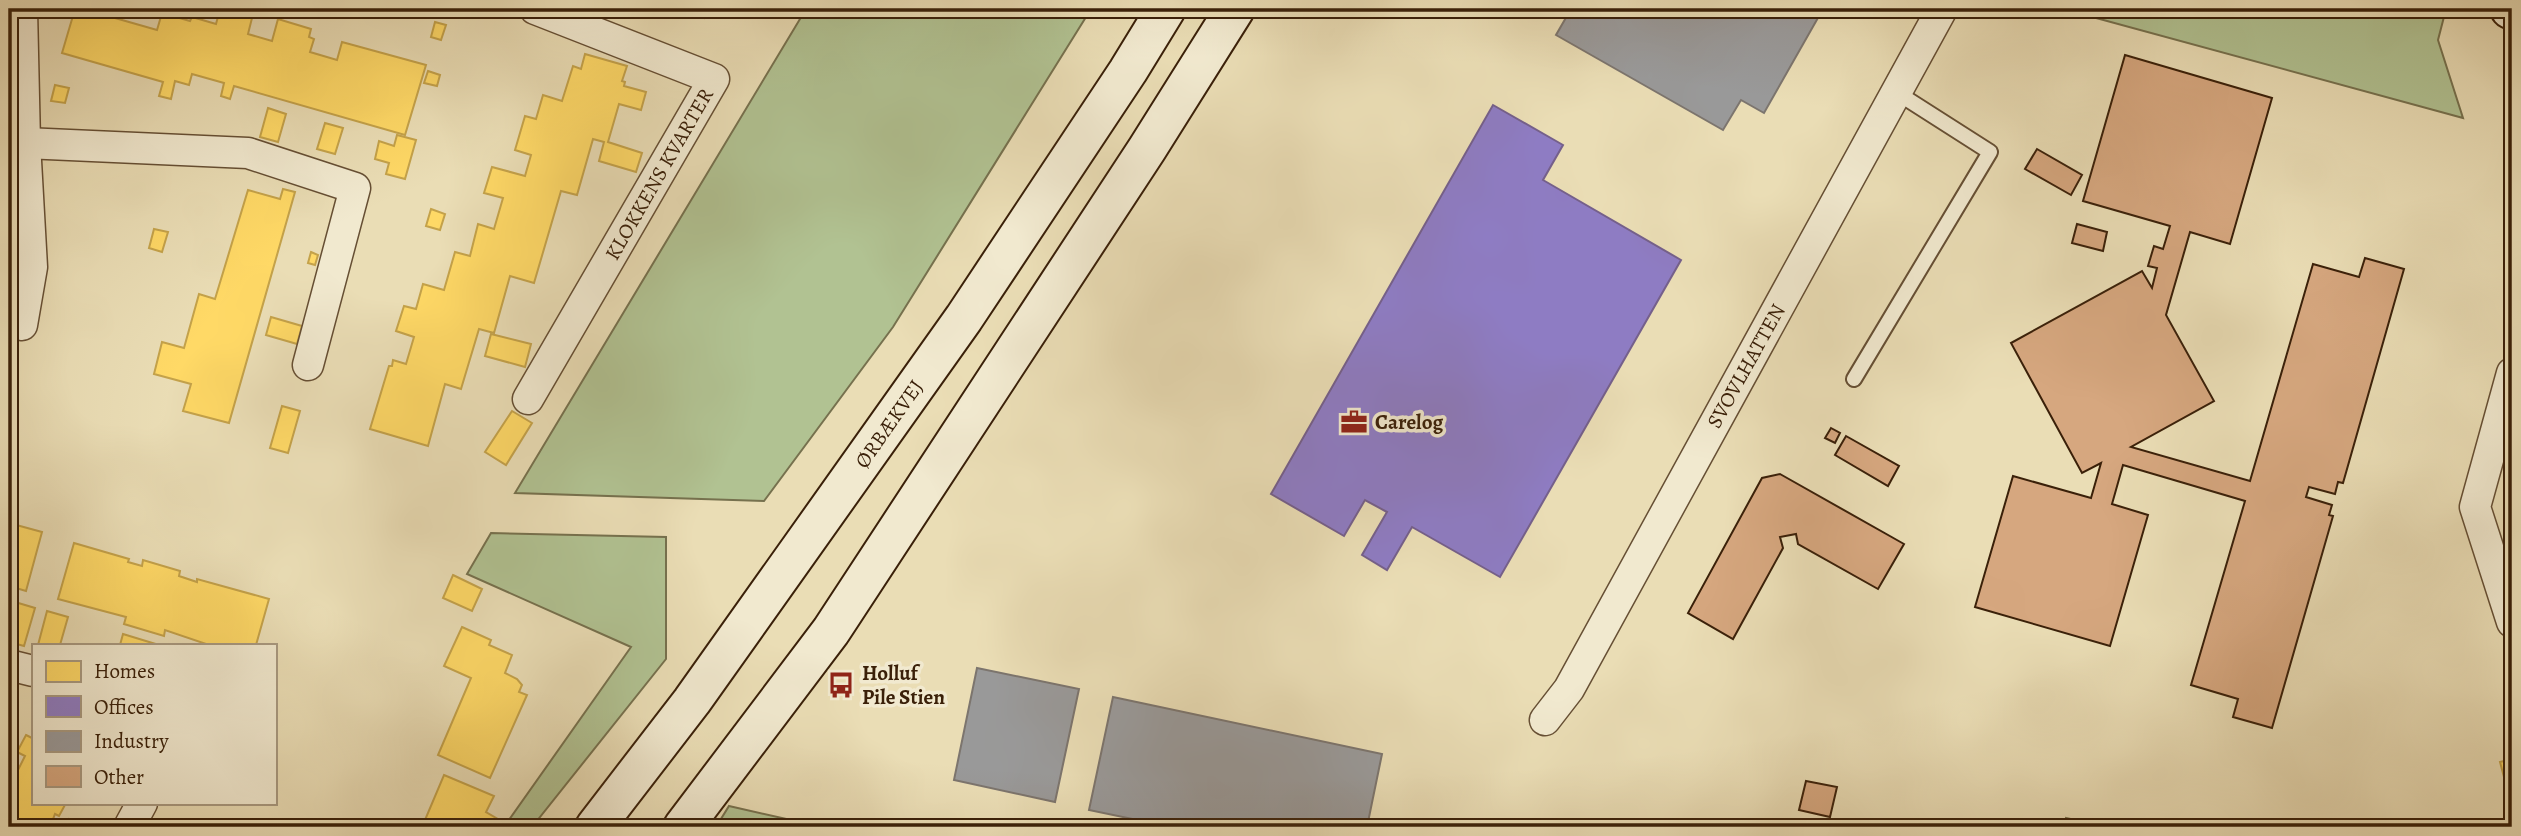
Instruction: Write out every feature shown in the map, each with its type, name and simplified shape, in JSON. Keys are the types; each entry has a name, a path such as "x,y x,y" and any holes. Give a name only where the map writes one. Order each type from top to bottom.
{"main road":[{"name":"ØRBÆKVEJ","path":"594,827 692,701 964,318 1128,71 1166,9"},
{"path":"683,827 831,631 1236,9"}],"street":[{"path":"22,9 25,143 32,267 22,324"},
{"name":"KLOKKENS KVARTER","path":"528,398 714,79 535,9"},
{"name":"SVOVLHATTEN","path":"1545,720 1569,689 1942,9"},
{"path":"25,143 248,153 355,188 308,365"},
{"path":"2512,373 2475,507 2512,622"},
{"path":"9,664 32,671"},
{"path":"129,827 141,804"}],"lane":[{"path":"1854,379 1990,152 1896,92"}],"green space":[{"path":"806,9 1091,9 893,327 764,501 515,493"},
{"path":"2063,9 2446,9 2438,40 2463,118"},
{"path":"491,533 666,537 666,659 532,827 504,827 631,647 467,574"},
{"path":"729,806 822,827 716,827"},
{"path":"2066,818 2108,827 2064,827"}],"building: Homes":[{"path":"75,9 95,9 94,12 157,30 162,13 190,21 192,17 216,24 220,9 234,9 253,14 248,34 272,41 278,19 311,29 309,37 314,39 310,52 337,60 342,42 426,65 405,135 234,86 230,99 221,96 224,83 192,74 189,85 175,81 171,99 159,96 163,82 62,53"},
{"path":"673,9 707,9 704,18"},
{"path":"435,22 446,25 441,40 431,37"},
{"path":"585,54 627,66 622,81 625,82 624,86 646,92 641,110 619,104 608,142 642,153 636,172 599,161 604,142 593,139 577,195 561,191 534,283 510,276 494,333 479,329 461,389 445,384 428,446 370,429 389,366 392,366 393,360 406,364 414,337 396,331 404,306 416,309 423,284 444,290 455,252 470,256 478,224 494,229 503,198 484,193 492,167 525,176 531,155 515,150 525,116 536,119 543,95 562,101 573,66 581,69"},
{"path":"428,71 440,75 437,86 424,83"},
{"path":"55,85 69,88 65,103 51,101"},
{"path":"268,108 286,114 278,142 260,137"},
{"path":"325,123 343,128 335,154 317,149"},
{"path":"397,135 416,140 405,179 386,174 389,163 375,159 379,141 394,146"},
{"path":"283,189 295,192 229,423 183,411 191,384 154,374 162,342 184,348 199,294 215,299 248,190 280,199"},
{"path":"431,209 445,214 440,230 426,226"},
{"path":"154,229 168,232 162,252 149,248"},
{"path":"311,252 318,255 315,265 308,263"},
{"path":"271,317 302,326 297,344 266,335"},
{"path":"491,334 531,344 525,367 485,356"},
{"path":"282,406 300,411 288,453 270,448"},
{"path":"512,411 532,423 506,465 485,452"},
{"path":"9,523 42,532 26,591 9,586"},
{"path":"74,543 129,559 128,562 142,566 143,560 180,571 179,576 197,582 197,579 269,599 256,644 206,644 165,630 164,636 124,624 126,617 58,599"},
{"path":"453,575 482,589 472,611 443,598"},
{"path":"15,602 35,608 24,646 9,642 9,622"},
{"path":"47,611 68,617 60,644 38,644"},
{"path":"462,627 491,640 489,645 512,655 505,673 517,679 522,685 519,692 527,695 490,778 438,755 471,678 444,666"},
{"path":"123,634 156,644 120,644"},
{"path":"26,735 32,738 32,804 65,804 59,816 55,814 50,827 9,827 9,766 18,770 25,756 17,752"},
{"path":"2512,759 2512,807 2500,762"},
{"path":"444,775 494,796 486,812 503,822 499,827 422,827"},
{"path":"69,819 85,827 65,827"}],"building: Offices":[{"path":"1493,105 1563,145 1543,180 1681,260 1500,577 1412,527 1387,570 1362,555 1387,512 1365,500 1344,536 1271,494"}],"building: Industry":[{"path":"1571,9 1823,9 1764,113 1741,100 1723,130 1556,35"},
{"path":"977,668 1079,689 1055,802 954,780"},
{"path":"1113,697 1382,754 1367,827 1171,827 1089,810"}],"building: Other":[{"path":"2125,55 2272,98 2230,244 2190,232 2166,315 2214,401 2131,447 2250,481 2313,264 2359,277 2365,258 2404,269 2343,483 2338,482 2335,494 2309,487 2306,497 2332,505 2329,515 2333,516 2272,728 2233,717 2238,699 2191,685 2245,501 2123,465 2112,504 2148,515 2110,646 1975,607 2013,476 2091,498 2101,463 2082,473 2011,343 2142,271 2152,288 2157,268 2148,266 2154,246 2163,249 2170,226 2083,201"},
{"path":"2037,149 2082,175 2071,195 2025,169"},
{"path":"2077,224 2107,232 2103,251 2072,243"},
{"path":"1831,428 1840,433 1835,443 1825,438"},
{"path":"1846,436 1899,466 1888,486 1835,455"},
{"path":"1780,474 1904,544 1878,589 1798,544 1796,534 1780,537 1783,548 1733,639 1688,613 1762,478"},
{"path":"1806,781 1837,787 1830,817 1799,810"}],"place":[{"name":"Carelog","path":"1354,422"},
{"name":"Holluf Pile Stien","path":"841,685"}]}
